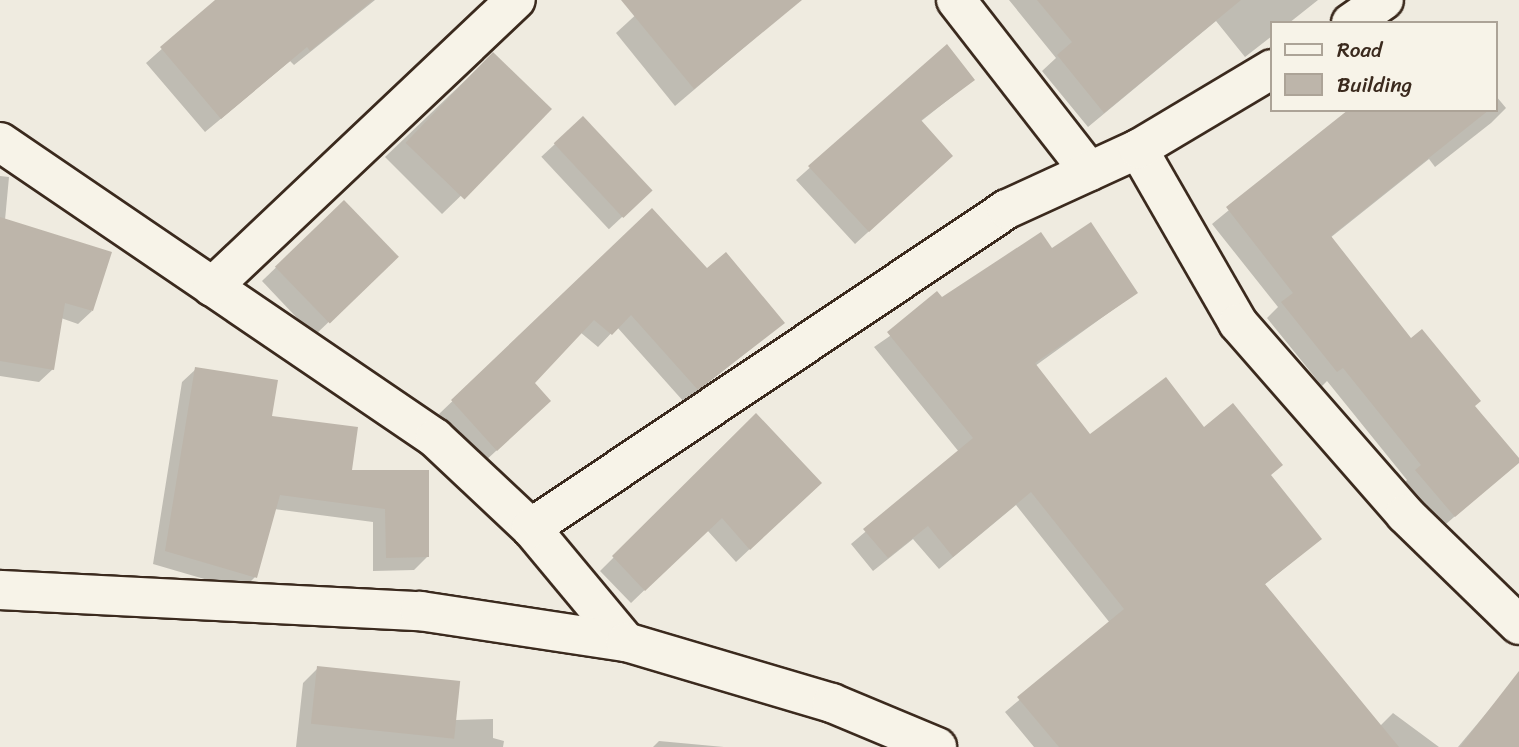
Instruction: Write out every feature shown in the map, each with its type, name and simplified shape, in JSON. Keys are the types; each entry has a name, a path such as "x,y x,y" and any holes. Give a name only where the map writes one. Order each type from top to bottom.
{"street":[{"path":"212,288 516,0"},
{"path":"956,0 1089,171"},
{"path":"1354,21 1384,0"},
{"path":"531,528 1007,209 1138,149 1270,70"},
{"path":"0,142 435,438 531,528 626,642"},
{"path":"1138,149 1238,323 1405,514 1519,625"},
{"path":"0,590 420,611 626,642 832,702 937,747"}],"building":[{"path":"215,0 373,0 310,51 307,47 221,119 160,47"},
{"path":"621,0 802,0 694,89"},
{"path":"1037,0 1241,0 1104,113 1057,55 1072,42"},
{"path":"947,44 975,80 921,120 953,156 869,232 808,166"},
{"path":"493,52 552,109 464,200 405,143"},
{"path":"1345,112 1486,112 1331,236 1411,338 1422,329 1481,401 1475,406 1519,458 1519,463 1455,517 1415,470 1421,465 1343,368 1337,372 1281,302 1293,293 1226,207"},
{"path":"583,116 653,191 623,218 554,143"},
{"path":"344,200 399,257 330,324 275,267"},
{"path":"652,208 707,268 726,252 785,323 698,390 631,315 612,335 594,320 535,383 551,401 497,451 451,400"},
{"path":"0,217 112,252 93,311 65,303 54,370 0,361"},
{"path":"1091,222 1138,293 1035,363 1090,434 1166,377 1204,427 1233,403 1283,465 1271,475 1322,539 1265,584 1399,747 1059,747 1017,697 1124,609 1031,492 953,557 928,526 888,558 863,529 973,438 887,332 937,291 942,297 1041,232 1052,248"},
{"path":"195,367 278,380 272,416 358,427 352,470 429,470 429,557 386,558 385,509 280,495 257,578 165,551"},
{"path":"756,413 822,483 750,550 722,518 645,591 612,556"},
{"path":"317,666 460,681 454,739 311,724"},
{"path":"1519,671 1519,747 1460,747"}]}
